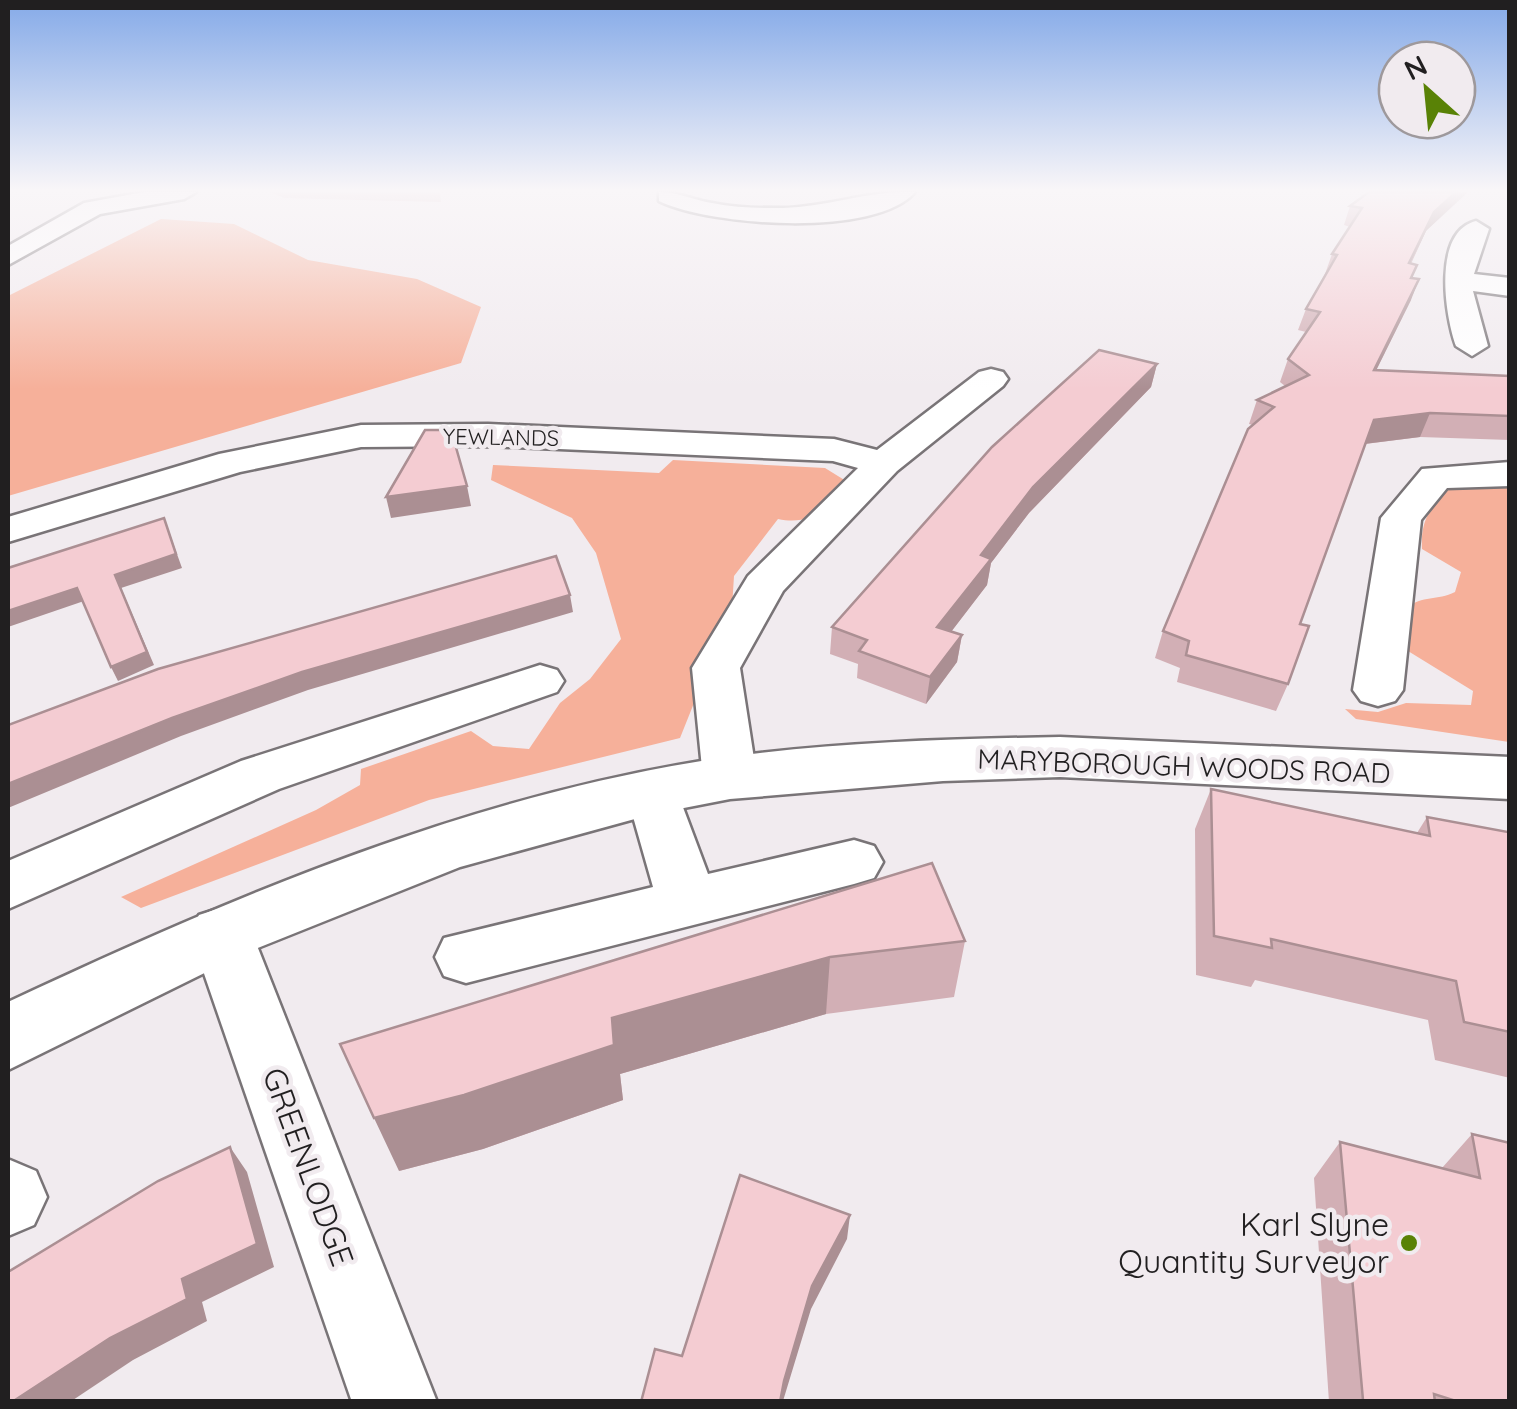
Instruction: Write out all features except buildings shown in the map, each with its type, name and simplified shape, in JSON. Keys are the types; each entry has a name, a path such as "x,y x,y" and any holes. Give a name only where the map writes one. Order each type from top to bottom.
{"street":[{"path":"1461,258 1456,280 1458,311 1472,346"},
{"path":"1456,280 1510,287"},
{"path":"730,778 716,668 764,585 884,463 991,378"},
{"name":"YEWLANDS","path":"8,530 232,462 361,436 488,435 815,449 884,463"},
{"path":"1378,690 1401,518 1436,477 1510,474"},
{"path":"8,886 260,775 540,681"},
{"name":"MARYBOROUGH WOODS ROAD","path":"8,1037 221,932 445,847 652,792 730,778 944,760 1060,757 1510,778"},
{"path":"652,792 687,900"},
{"path":"466,957 854,862"},
{"name":"GREENLODGE","path":"221,932 395,1402"}],"shaded area":[{"path":"84,258 303,258 417,279 481,307 461,363 8,496 8,296"},
{"path":"673,460 825,468 846,481 818,513 800,520 778,519 734,576 732,608 680,738 429,800 141,908 121,897 316,810 360,785 361,769 471,731 493,746 529,749 560,703 590,679 621,639 596,553 572,518 491,480 493,465 659,473"},
{"path":"1455,484 1509,485 1509,742 1356,719 1345,709 1378,712 1406,703 1471,705 1473,691 1408,651 1406,608 1455,592 1461,572 1422,549 1429,512"}],"place":[{"name":"Karl Slyne Quantity Surveyor","path":"1409,1243"}]}
